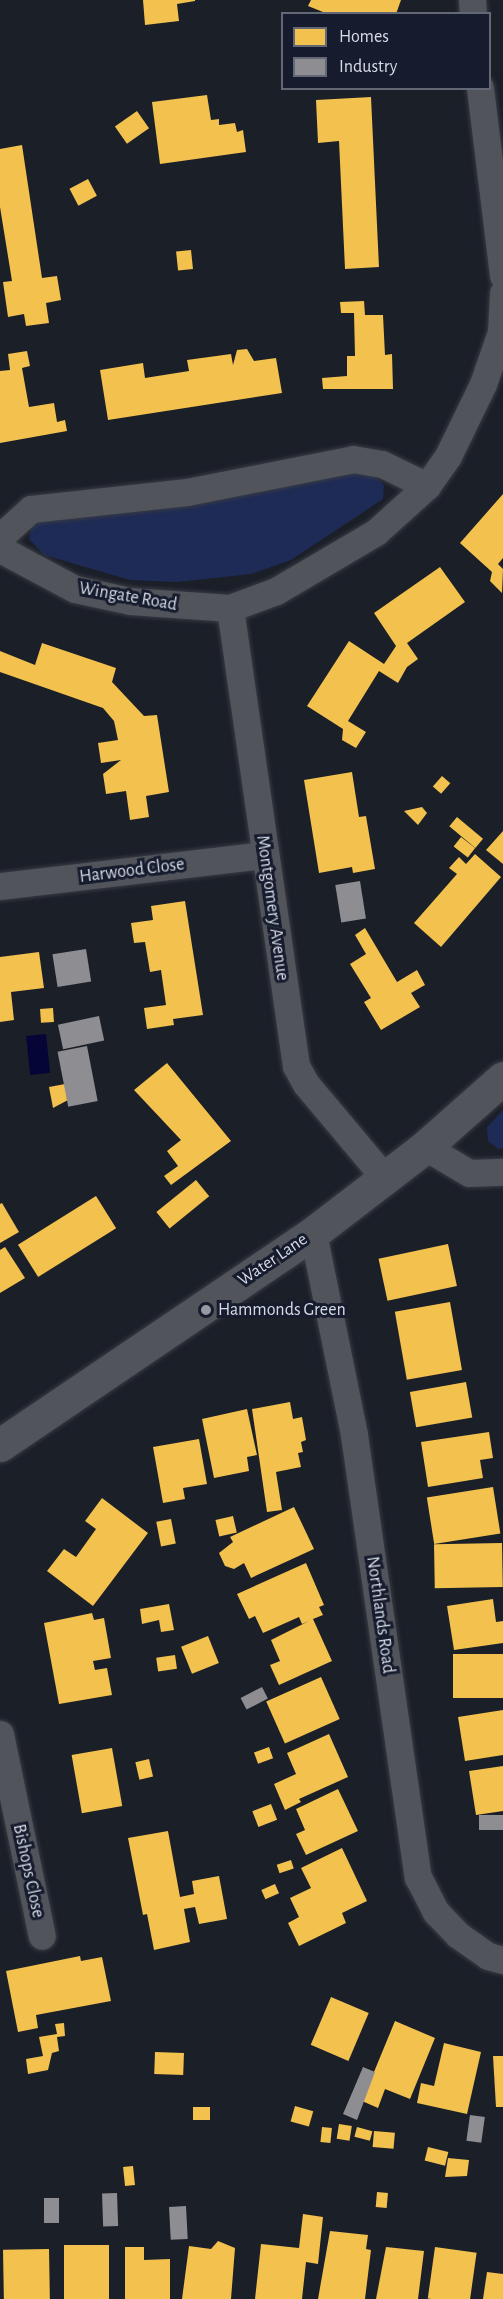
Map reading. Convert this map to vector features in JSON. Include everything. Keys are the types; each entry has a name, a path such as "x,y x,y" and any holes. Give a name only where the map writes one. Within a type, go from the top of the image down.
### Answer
{"street":[{"path":"480,90 503,276"},
{"path":"230,608 276,591 329,563 376,532 427,486 448,456 483,384 501,332 503,293"},
{"path":"0,537 31,509 64,502 187,492 353,459 382,464 427,486"},
{"name":"Wingate Road","path":"0,549 75,589 142,603 230,608"},
{"name":"Montgomery Avenue","path":"230,608 296,1066 311,1091 385,1178"},
{"name":"Harwood Close","path":"0,886 264,855"},
{"name":"Water Lane","path":"0,1445 313,1233 425,1147 503,1078"},
{"path":"425,1147 469,1173 503,1172"},
{"name":"Northlands Road","path":"313,1233 354,1435 418,1877 436,1912 458,1935 488,1956 503,1960"},
{"name":"Bishops Close","path":"0,1734 7,1808 42,1936"}],"shaded area":[{"path":"352,472 370,472 384,485 383,499 291,560 251,574 176,582 130,580 44,555 29,539 33,521 205,500"},
{"path":"46,1034 50,1073 30,1075 26,1036"},
{"path":"503,1110 503,1148 498,1149 488,1141 487,1127"}],"building: Homes":[{"path":"143,0 195,1 177,4 179,21 145,25"},
{"path":"311,0 401,0 397,12 323,12 308,6"},
{"path":"207,95 211,120 219,119 219,125 235,123 237,132 243,130 246,152 160,164 152,102"},
{"path":"371,97 379,267 345,269 339,141 318,143 316,100"},
{"path":"137,111 149,128 127,144 115,126"},
{"path":"22,145 42,278 57,276 61,300 46,303 49,323 26,326 24,314 8,317 3,282 12,281 0,207 0,149"},
{"path":"88,179 97,196 78,206 69,189"},
{"path":"191,250 193,269 178,270 176,252"},
{"path":"364,301 365,315 383,315 385,355 392,354 393,389 323,389 322,378 347,376 347,356 355,356 354,313 341,313 340,302"},
{"path":"247,349 254,361 276,358 282,393 108,420 100,370 143,363 145,378 189,371 187,360 231,354 233,365 237,350"},
{"path":"27,351 30,366 22,368 29,407 54,403 57,422 65,420 67,431 0,443 0,371 10,370 8,354"},
{"path":"503,494 503,558 498,564 503,569 502,593 490,581 492,572 460,543"},
{"path":"440,567 465,602 407,643 418,659 407,667 398,683 379,671 348,721 366,732 356,748 342,740 343,729 307,706 349,641 384,664 396,646 374,613"},
{"path":"42,643 116,668 112,682 144,716 157,715 169,792 146,796 149,817 130,820 126,791 106,794 103,774 121,760 101,763 98,743 118,740 114,721 103,708 0,672 0,651 35,665"},
{"path":"352,772 359,817 366,816 375,869 353,873 352,867 319,873 304,780"},
{"path":"442,776 450,783 441,794 433,787"},
{"path":"422,807 427,813 418,825 404,811"},
{"path":"457,817 483,839 475,848 449,826"},
{"path":"503,831 503,864 486,850"},
{"path":"461,837 475,848 468,858 454,846"},
{"path":"475,854 501,877 441,947 414,923 457,874 449,868 459,857 466,864"},
{"path":"185,901 203,1015 173,1019 174,1025 147,1029 144,1008 166,1005 161,970 150,972 145,942 134,943 131,923 153,920 151,906"},
{"path":"365,928 397,982 417,970 425,985 411,993 420,1007 381,1030 364,1002 371,998 350,964 366,954 355,935"},
{"path":"39,952 44,988 11,992 14,1020 0,1022 0,957"},
{"path":"53,1008 54,1022 41,1023 40,1009"},
{"path":"167,1063 231,1141 171,1185 164,1176 178,1166 167,1151 181,1140 134,1090"},
{"path":"65,1084 68,1100 53,1108 49,1087"},
{"path":"196,1180 209,1196 170,1228 156,1212"},
{"path":"96,1196 116,1228 38,1277 18,1245"},
{"path":"2,1203 19,1232 0,1243 0,1204"},
{"path":"448,1244 457,1286 387,1301 379,1259"},
{"path":"5,1247 25,1278 0,1293 0,1250"},
{"path":"450,1302 462,1370 407,1380 395,1312"},
{"path":"466,1382 472,1417 416,1427 410,1392"},
{"path":"290,1402 293,1419 302,1417 306,1440 301,1442 303,1452 298,1453 301,1467 276,1472 282,1510 267,1512 252,1409"},
{"path":"247,1409 257,1455 247,1457 249,1471 214,1478 202,1419"},
{"path":"489,1432 493,1458 480,1460 483,1478 428,1487 421,1442"},
{"path":"199,1439 207,1484 183,1488 185,1499 163,1503 153,1447"},
{"path":"493,1487 500,1533 434,1544 427,1497"},
{"path":"102,1498 148,1533 93,1606 47,1571 64,1549 76,1557 96,1529 85,1521"},
{"path":"294,1507 314,1549 251,1578 244,1563 234,1569 225,1566 219,1553 233,1542 230,1537"},
{"path":"233,1516 237,1533 219,1537 215,1520"},
{"path":"171,1519 176,1544 161,1546 156,1522"},
{"path":"502,1543 503,1587 435,1588 434,1544"},
{"path":"306,1563 324,1605 319,1607 323,1615 313,1619 332,1661 279,1685 270,1665 280,1661 271,1640 309,1621 302,1624 299,1617 263,1633 255,1616 249,1619 237,1594"},
{"path":"493,1599 496,1622 503,1621 503,1643 454,1650 447,1606"},
{"path":"169,1604 174,1630 161,1632 159,1620 142,1624 140,1609"},
{"path":"92,1613 94,1620 104,1618 111,1658 93,1661 95,1670 107,1668 112,1695 59,1704 44,1623"},
{"path":"208,1636 219,1663 192,1674 181,1647"},
{"path":"453,1654 503,1654 503,1698 453,1698"},
{"path":"175,1655 177,1669 158,1672 156,1658"},
{"path":"321,1677 340,1719 285,1743 266,1701"},
{"path":"503,1710 503,1755 465,1761 458,1717"},
{"path":"329,1734 348,1777 299,1799 301,1802 285,1810 274,1784 296,1774 287,1753"},
{"path":"269,1747 273,1758 258,1764 254,1752"},
{"path":"112,1748 122,1806 82,1813 72,1755"},
{"path":"149,1759 153,1777 139,1780 135,1762"},
{"path":"503,1766 503,1811 476,1815 469,1771"},
{"path":"338,1789 358,1831 306,1855 296,1834 305,1830 296,1809"},
{"path":"271,1804 277,1820 258,1827 252,1811"},
{"path":"168,1831 180,1897 194,1894 192,1881 219,1876 227,1919 199,1924 195,1907 184,1909 190,1942 154,1950 147,1914 143,1915 128,1838"},
{"path":"342,1848 367,1901 342,1913 346,1923 299,1946 288,1923 299,1917 290,1898 311,1888 301,1868"},
{"path":"291,1860 294,1869 280,1873 277,1865"},
{"path":"275,1884 279,1893 265,1899 261,1890"},
{"path":"80,1956 81,1961 102,1957 111,2001 36,2015 38,2028 18,2032 6,1971"},
{"path":"331,1997 369,2013 348,2061 311,2045"},
{"path":"395,2021 435,2038 410,2099 385,2089 378,2108 362,2101"},
{"path":"64,2023 65,2036 57,2037 59,2051 52,2053 48,2070 28,2074 26,2059 43,2056 39,2037 57,2034 55,2024"},
{"path":"444,2043 481,2052 467,2114 417,2103 421,2083 434,2086"},
{"path":"155,2052 184,2053 183,2075 154,2074"},
{"path":"493,2056 503,2056 503,2107 496,2107"},
{"path":"295,2106 313,2111 309,2127 291,2121"},
{"path":"193,2107 210,2107 210,2120 193,2120"},
{"path":"339,2124 352,2126 349,2141 337,2139"},
{"path":"322,2127 332,2128 330,2143 320,2142"},
{"path":"357,2127 372,2131 370,2141 354,2137"},
{"path":"374,2131 395,2133 394,2149 373,2147"},
{"path":"428,2147 448,2152 445,2166 425,2161"},
{"path":"448,2158 469,2160 467,2176 445,2177"},
{"path":"133,2166 135,2185 125,2186 123,2167"},
{"path":"377,2192 388,2193 387,2208 376,2207"},
{"path":"303,2214 323,2217 318,2264 306,2262 302,2299 255,2299 261,2244 299,2248"},
{"path":"330,2231 368,2235 366,2249 371,2250 365,2299 318,2299"},
{"path":"218,2241 235,2248 231,2299 182,2299 189,2246 211,2249"},
{"path":"64,2245 109,2245 109,2299 64,2299"},
{"path":"125,2247 144,2247 144,2260 170,2259 170,2299 125,2299"},
{"path":"386,2247 424,2251 418,2299 376,2299"},
{"path":"435,2247 477,2253 470,2299 428,2298"},
{"path":"49,2249 50,2299 4,2299 3,2250"},
{"path":"487,2272 503,2274 503,2299 483,2299"}],"building: Industry":[{"path":"360,881 366,919 341,922 335,885"},
{"path":"86,949 91,982 58,987 52,954"},
{"path":"99,1016 104,1040 63,1049 58,1025"},
{"path":"87,1046 98,1101 68,1107 58,1052"},
{"path":"262,1687 268,1699 247,1709 241,1698"},
{"path":"479,1815 503,1815 503,1830 479,1830"},
{"path":"363,2067 375,2072 357,2120 343,2114"},
{"path":"470,2115 485,2117 481,2143 466,2141"},
{"path":"117,2193 118,2226 103,2227 102,2194"},
{"path":"44,2198 59,2198 59,2223 44,2223"},
{"path":"186,2206 188,2239 171,2240 169,2207"}],"place":[{"name":"Hammonds Green","path":"206,1310"}]}
